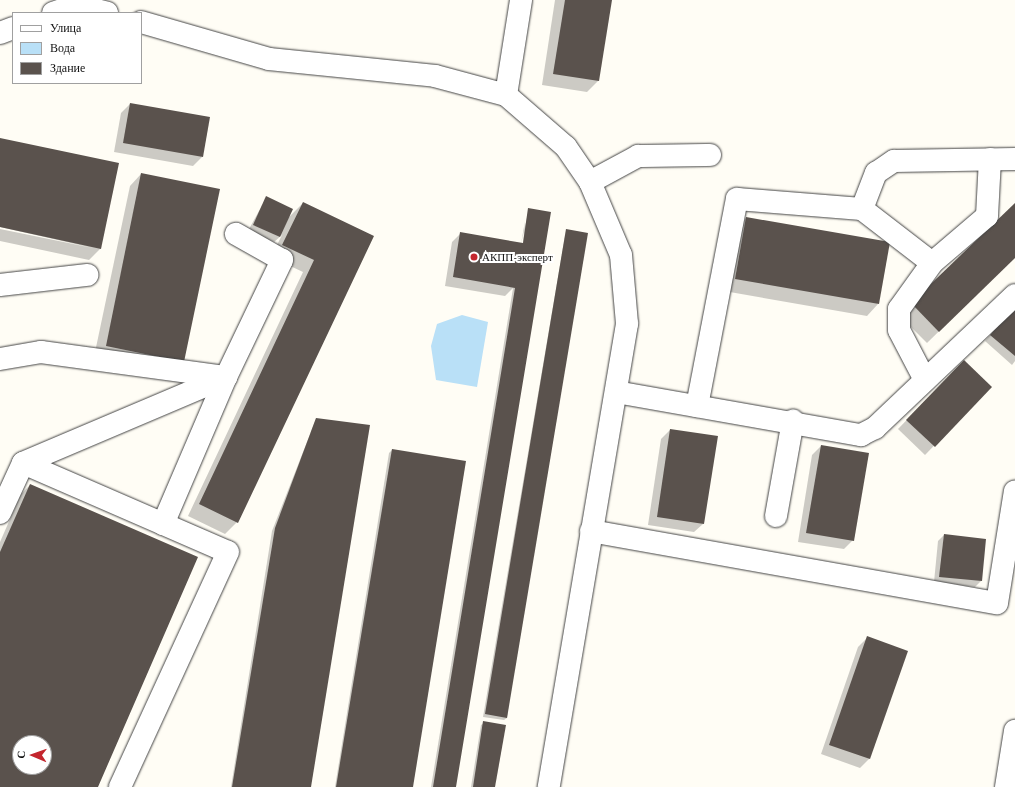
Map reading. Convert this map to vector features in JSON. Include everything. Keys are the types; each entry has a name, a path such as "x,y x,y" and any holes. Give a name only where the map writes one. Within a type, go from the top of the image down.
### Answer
{"street":[{"path":"506,95 521,0"},
{"path":"56,12 76,5 103,12"},
{"path":"142,22 270,59 435,76 506,95 566,147 590,182 621,256 627,324 549,787"},
{"path":"0,33 12,28"},
{"path":"590,182 638,156 710,155"},
{"path":"862,209 876,173 883,165 894,161 1015,158"},
{"path":"925,380 896,320 899,309 932,263 987,216 990,159"},
{"path":"696,406 737,199 862,209 932,263"},
{"path":"164,524 226,378 282,260 236,234"},
{"path":"0,285 87,275"},
{"path":"616,392 793,421 861,435 875,428 1015,294"},
{"path":"0,359 41,352 226,378"},
{"path":"0,513 23,463 226,378"},
{"path":"776,516 793,421"},
{"path":"23,463 228,552 120,787"},
{"path":"592,531 997,603 1015,491"},
{"path":"1006,787 1015,731"}],"water":[{"path":"462,315 488,322 477,387 436,380 431,346 437,324"}],"building":[{"path":"565,0 612,0 599,81 553,74"},
{"path":"130,103 210,117 203,157 123,143"},
{"path":"0,138 119,163 101,249 0,227"},
{"path":"141,173 220,189 184,362 106,346"},
{"path":"266,196 293,209 280,237 253,225"},
{"path":"303,202 374,236 238,523 199,504 314,260 282,245"},
{"path":"1015,203 1015,258 939,332 911,303"},
{"path":"528,208 551,212 456,787 433,787 515,288 453,277 460,232 523,243"},
{"path":"746,217 890,242 879,304 735,279"},
{"path":"566,229 588,233 507,718 485,714"},
{"path":"1015,306 1015,356 990,335"},
{"path":"964,360 992,387 935,447 906,420"},
{"path":"316,418 370,425 311,787 232,787 275,528"},
{"path":"670,429 718,436 704,524 657,517"},
{"path":"821,445 869,453 854,541 806,533"},
{"path":"392,449 466,461 413,787 336,787"},
{"path":"30,484 198,557 98,787 0,787 0,552"},
{"path":"944,534 986,539 982,581 939,577"},
{"path":"867,636 908,651 870,759 829,745"},
{"path":"483,721 506,725 495,787 473,787"}],"place":[{"name":"АКПП-эксперт","path":"474,257"}]}
